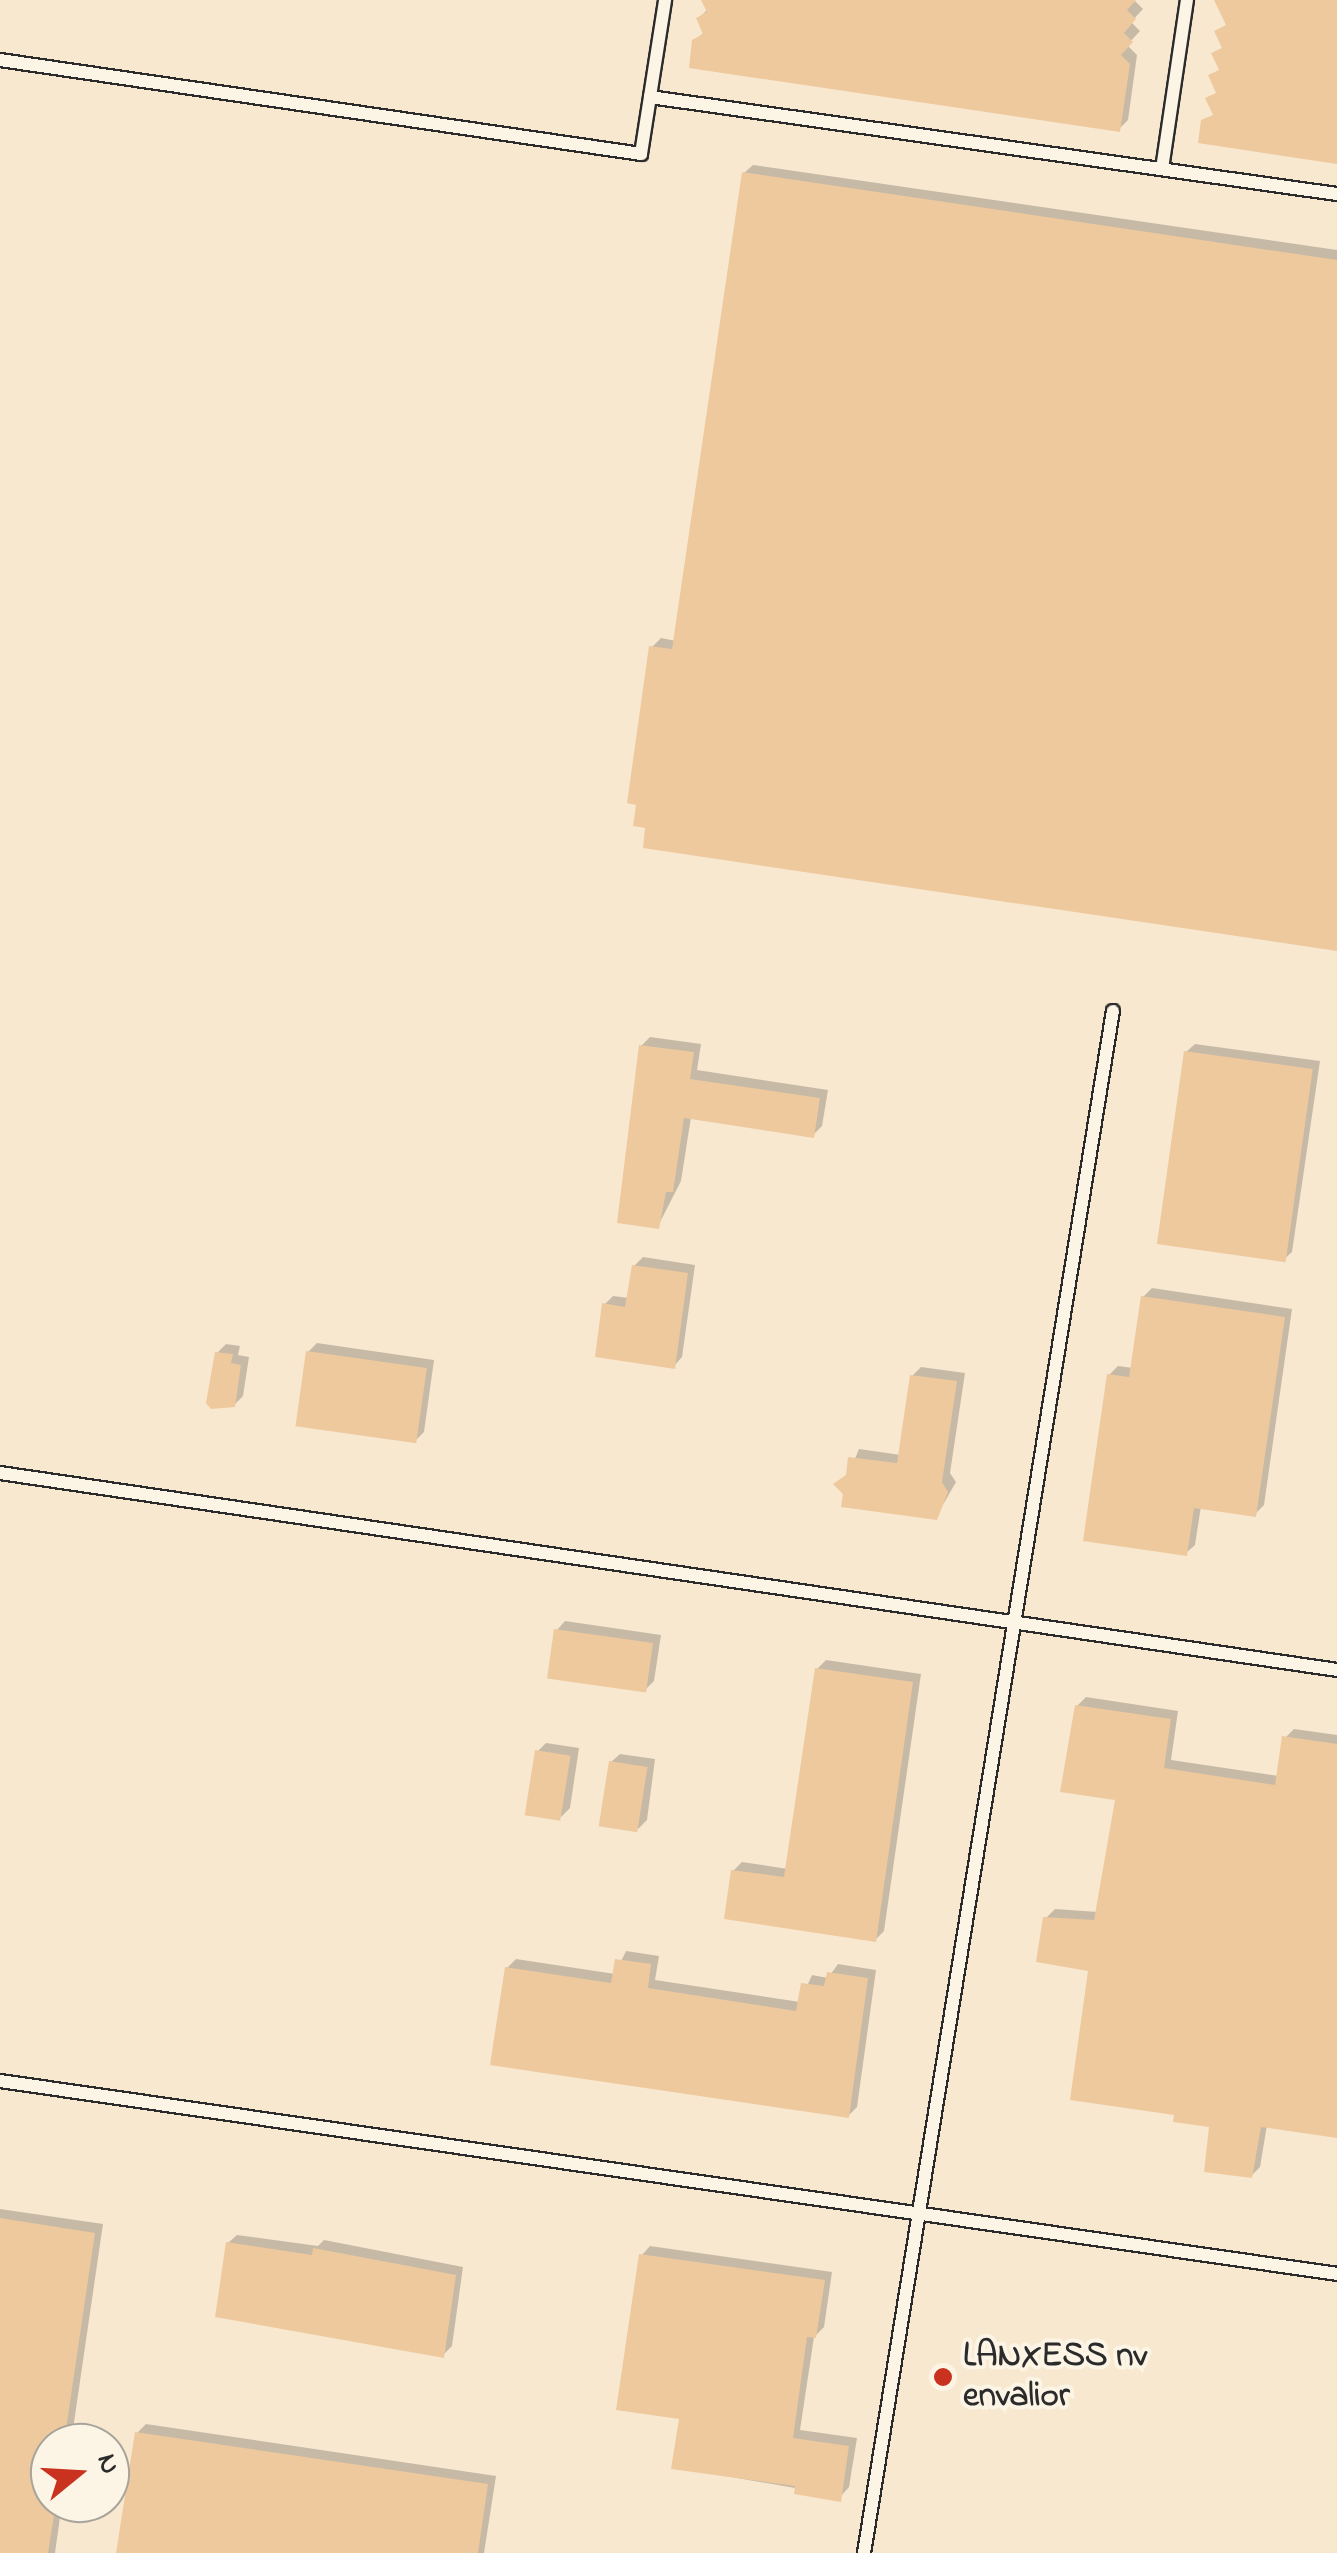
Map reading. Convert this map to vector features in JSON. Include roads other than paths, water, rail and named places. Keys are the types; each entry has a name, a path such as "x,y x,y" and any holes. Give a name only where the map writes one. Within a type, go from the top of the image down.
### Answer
{"lane":[{"path":"0,60 641,154 664,0"},
{"path":"1162,169 1187,0"},
{"path":"650,97 1337,194"},
{"path":"864,2553 1114,1011"},
{"path":"0,1473 1337,1670"},
{"path":"0,2081 1337,2274"}],"place":[{"name":"LANXESS nv envalior","path":"943,2377"}]}
